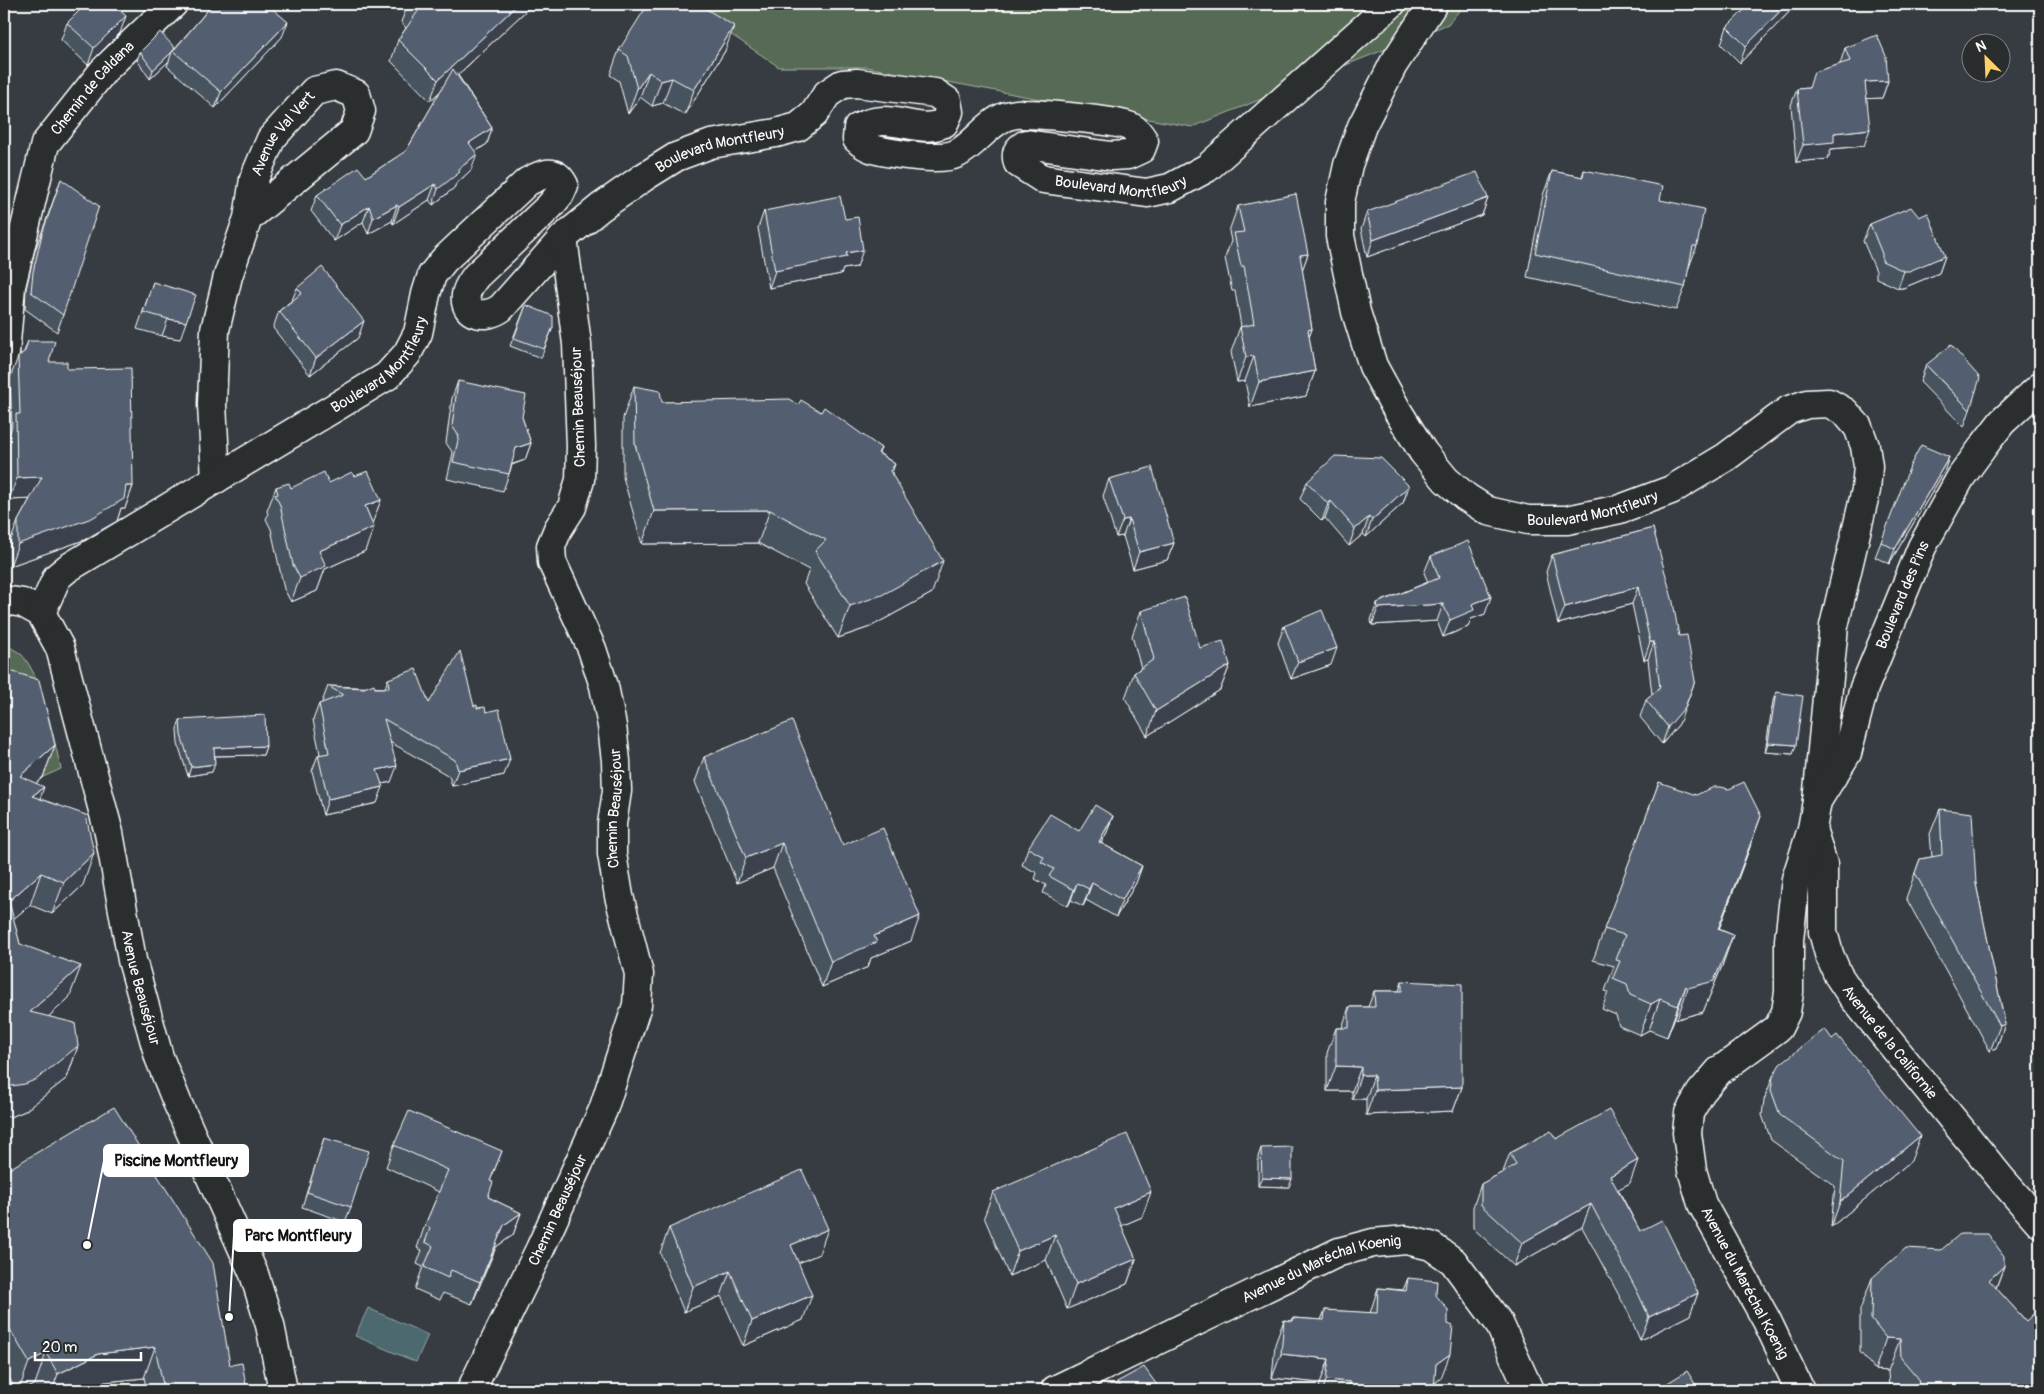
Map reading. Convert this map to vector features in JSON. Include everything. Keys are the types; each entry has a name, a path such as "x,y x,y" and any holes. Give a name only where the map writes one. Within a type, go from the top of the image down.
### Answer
{"street":[{"name":"Chemin de Caldana","path":"4,364 11,286 45,144 104,70 173,4"},
{"name":"Boulevard Montfleury","path":"41,613 58,578 68,568 387,376 407,354 418,333 432,275 451,253 527,182 538,176 552,173 560,177 564,185 560,194 550,206 476,276 468,287 467,304 472,311 478,314 486,316 494,314 563,238 644,176 676,157 711,144 776,133 798,127 814,114 827,94 842,84 849,83 935,93 947,102 949,112 944,123 934,127 881,120 868,122 858,128 857,139 864,145 876,150 937,157 954,155 972,144 988,128 1005,117 1020,113 1110,122 1130,126 1138,132 1144,141 1141,149 1128,155 1111,156 1026,144 1019,148 1016,155 1018,163 1042,179 1147,193 1170,188 1207,168 1391,4"},
{"name":"Boulevard Montfleury","path":"1432,4 1393,65 1362,126 1348,165 1340,202 1340,236 1356,312 1373,366 1423,452 1446,480 1466,497 1488,511 1528,520 1567,520 1620,509 1670,490 1726,457 1789,410 1807,404 1829,403 1845,412 1858,427 1865,446 1868,466 1866,490 1834,626 1817,801"},
{"name":"Avenue Val Vert","path":"216,479 212,404 215,330 228,276 248,218 254,178 270,139 314,91 336,86 356,94 361,111 354,131 248,218"},
{"name":"Chemin Beauséjour","path":"471,1390 540,1249 603,1110 637,1005 639,974 619,896 612,854 612,824 617,790 616,761 604,686 592,649 552,562 551,546 558,529 572,508 580,480 581,446 577,344 563,238"},
{"name":"Boulevard des Pins","path":"1812,829 1817,801 1847,753 1864,688 1922,547 1961,477 1985,444 2002,422 2040,387"},
{"path":"4,600 23,603 41,613"},
{"name":"Avenue Beauséjour","path":"41,613 60,648 67,672 108,833 132,960 159,1057 180,1110 254,1274 270,1325 283,1390"},
{"name":"Avenue de la Californie","path":"1812,829 1823,864 1823,932 1828,954 1838,975 1852,996 1990,1166 2040,1223"},
{"name":"Avenue du Maréchal Koenig","path":"1800,1390 1767,1321 1702,1204 1692,1170 1687,1133 1690,1113 1701,1092 1719,1071 1778,1028 1786,1012 1789,992 1789,940 1796,879 1812,829"},
{"name":"Avenue du Maréchal Koenig","path":"1055,1390 1339,1252 1373,1244 1406,1240 1431,1246 1452,1261 1458,1268 1500,1323 1529,1390"}],"green space":[{"path":"686,4 1465,4 1448,24 1192,127 866,67 779,67"},
{"path":"4,644 21,654 29,664 46,708 61,769 43,777 4,705"}],"water":[{"path":"368,1308 428,1335 416,1362 355,1336"}],"building":[{"path":"86,4 113,4 126,16 94,48 67,23"},
{"path":"213,4 267,4 288,22 221,92 173,51"},
{"path":"412,4 518,4 438,80 398,40 418,11"},
{"path":"648,4 662,4 674,11 679,4 698,4 734,26 694,90 672,78 661,81 649,72 637,89 628,56 619,50"},
{"path":"1750,4 1787,4 1746,46 1727,27"},
{"path":"160,32 175,48 153,70 140,52"},
{"path":"1877,35 1886,56 1888,81 1865,82 1870,129 1834,133 1834,142 1803,145 1797,89 1809,88 1814,72 1850,61 1845,48"},
{"path":"453,69 492,128 469,143 477,154 458,170 460,172 438,189 435,184 399,207 397,205 373,218 369,206 340,225 317,195 358,167 366,177 406,151"},
{"path":"1584,170 1663,186 1660,200 1704,209 1697,246 1693,246 1685,287 1535,253 1552,171 1583,177"},
{"path":"1477,172 1488,198 1373,240 1367,212"},
{"path":"61,179 99,206 63,315 31,292 33,272 42,234"},
{"path":"1296,194 1308,254 1300,255 1312,329 1308,330 1315,371 1259,382 1254,356 1246,357 1240,327 1254,324 1244,266 1241,266 1234,233 1244,232 1238,206"},
{"path":"840,196 845,219 858,217 863,250 846,253 847,257 775,271 764,211"},
{"path":"1911,207 1919,217 1928,213 1945,256 1909,271 1904,271 1882,261 1882,254 1870,224"},
{"path":"322,267 364,321 316,358 279,311 302,293 297,288"},
{"path":"153,282 196,295 186,322 143,312"},
{"path":"526,305 553,316 553,327 544,349 514,338"},
{"path":"28,341 55,341 49,362 67,362 67,369 131,368 133,486 126,486 124,499 92,518 18,544 18,521 42,477 17,478 16,414 20,414 18,357 25,351"},
{"path":"1951,345 1980,378 1970,410 1926,365"},
{"path":"458,381 526,395 522,417 531,443 516,448 509,474 453,462 459,436 452,426"},
{"path":"634,386 660,391 662,402 789,399 798,405 801,400 821,412 824,407 881,448 878,453 895,464 890,471 943,561 882,595 850,606 815,551 826,540 770,510 654,511 635,444"},
{"path":"1921,445 1949,457 1895,549 1881,542 1910,466"},
{"path":"1335,456 1381,458 1409,486 1372,520 1369,517 1355,529 1331,501 1328,504 1307,482"},
{"path":"1152,467 1174,543 1139,552 1129,519 1123,520 1109,479"},
{"path":"368,471 381,500 365,506 374,527 319,551 326,566 300,578 293,565 280,505 275,495 278,494 276,487 289,483 291,488 324,472 329,483 352,472 355,476"},
{"path":"1653,528 1673,602 1679,636 1687,635 1695,681 1685,707 1668,727 1646,700 1660,688 1654,642 1650,642 1638,587 1565,607 1552,555"},
{"path":"1468,541 1491,597 1472,604 1474,610 1450,620 1443,604 1378,608 1377,603 1439,578 1431,556"},
{"path":"1185,597 1200,648 1223,641 1230,665 1156,711 1134,673 1154,659 1141,611"},
{"path":"1322,610 1337,648 1298,662 1284,626"},
{"path":"460,651 474,706 477,705 477,708 485,707 486,712 499,709 510,759 458,770 455,760 384,719 397,766 377,770 383,787 328,799 318,755 329,753 319,704 343,695 328,686 364,688 374,684 375,688 389,688 388,679 416,669 429,703"},
{"path":"4,669 39,680 55,745 20,776 44,787 32,796 86,815 94,853 64,882 41,873 9,901 20,944 81,966 30,1012 75,1023 78,1046 37,1079 25,1084 4,1088"},
{"path":"1776,692 1803,696 1796,745 1768,743"},
{"path":"265,715 266,746 214,748 215,764 191,767 181,735 180,720"},
{"path":"792,721 843,845 883,828 920,916 874,936 877,942 831,962 782,843 746,858 704,757"},
{"path":"1659,782 1696,795 1714,787 1729,789 1744,782 1761,816 1718,929 1733,935 1714,981 1688,988 1686,986 1678,1006 1660,999 1651,1004 1630,995 1627,984 1613,978 1620,961 1616,960 1625,935 1604,929"},
{"path":"1095,805 1113,816 1099,842 1142,866 1122,900 1092,883 1089,889 1077,883 1074,890 1049,876 1054,869 1041,862 1044,857 1028,848 1050,814 1079,831"},
{"path":"1940,809 1972,813 1976,884 2005,1024 2000,1026 1915,873 1920,859 1942,855"},
{"path":"1402,981 1462,984 1462,1087 1375,1090 1374,1075 1361,1075 1361,1067 1336,1066 1336,1028 1349,1028 1349,1007 1375,1007 1374,991 1402,991"},
{"path":"1825,1029 1832,1039 1837,1035 1920,1136 1840,1202 1844,1161 1780,1115 1771,1090 1773,1076 1780,1064"},
{"path":"114,1107 213,1263 230,1365 242,1363 247,1390 164,1390 155,1347 98,1354 58,1374 46,1353 29,1362 4,1319 4,1172"},
{"path":"1609,1110 1638,1160 1610,1176 1640,1231 1662,1220 1698,1293 1649,1317 1591,1204 1522,1243 1481,1205 1481,1184 1516,1165 1510,1153 1551,1131 1556,1139"},
{"path":"409,1111 502,1151 490,1181 493,1182 488,1197 521,1213 504,1225 480,1282 451,1270 448,1278 424,1267 433,1246 425,1242 430,1228 425,1225 448,1170 394,1145"},
{"path":"1127,1134 1151,1192 1114,1208 1136,1259 1076,1284 1055,1235 1018,1251 993,1192"},
{"path":"324,1138 369,1151 351,1207 307,1192"},
{"path":"1292,1147 1292,1179 1262,1178 1261,1148"},
{"path":"802,1170 828,1229 791,1245 812,1295 752,1321 730,1271 693,1287 669,1228"},
{"path":"1960,1234 1988,1234 2004,1256 2004,1266 1989,1280 2026,1321 2040,1307 2040,1390 1923,1390 1919,1385 1918,1378 1901,1358 1900,1339 1886,1338 1871,1319 1872,1278 1906,1248 1941,1250"},
{"path":"1408,1278 1437,1281 1436,1295 1448,1310 1448,1324 1453,1326 1450,1354 1436,1364 1434,1390 1415,1387 1415,1390 1349,1390 1350,1382 1326,1380 1329,1359 1281,1354 1284,1320 1293,1321 1293,1318 1324,1320 1325,1310 1377,1313 1378,1288 1406,1291"},
{"path":"1144,1367 1159,1390 1123,1390 1117,1382"},
{"path":"1687,1371 1699,1390 1656,1390"}],"place":[{"name":"Piscine Montfleury","path":"87,1245"},
{"name":"Parc Montfleury","path":"229,1317"}]}
